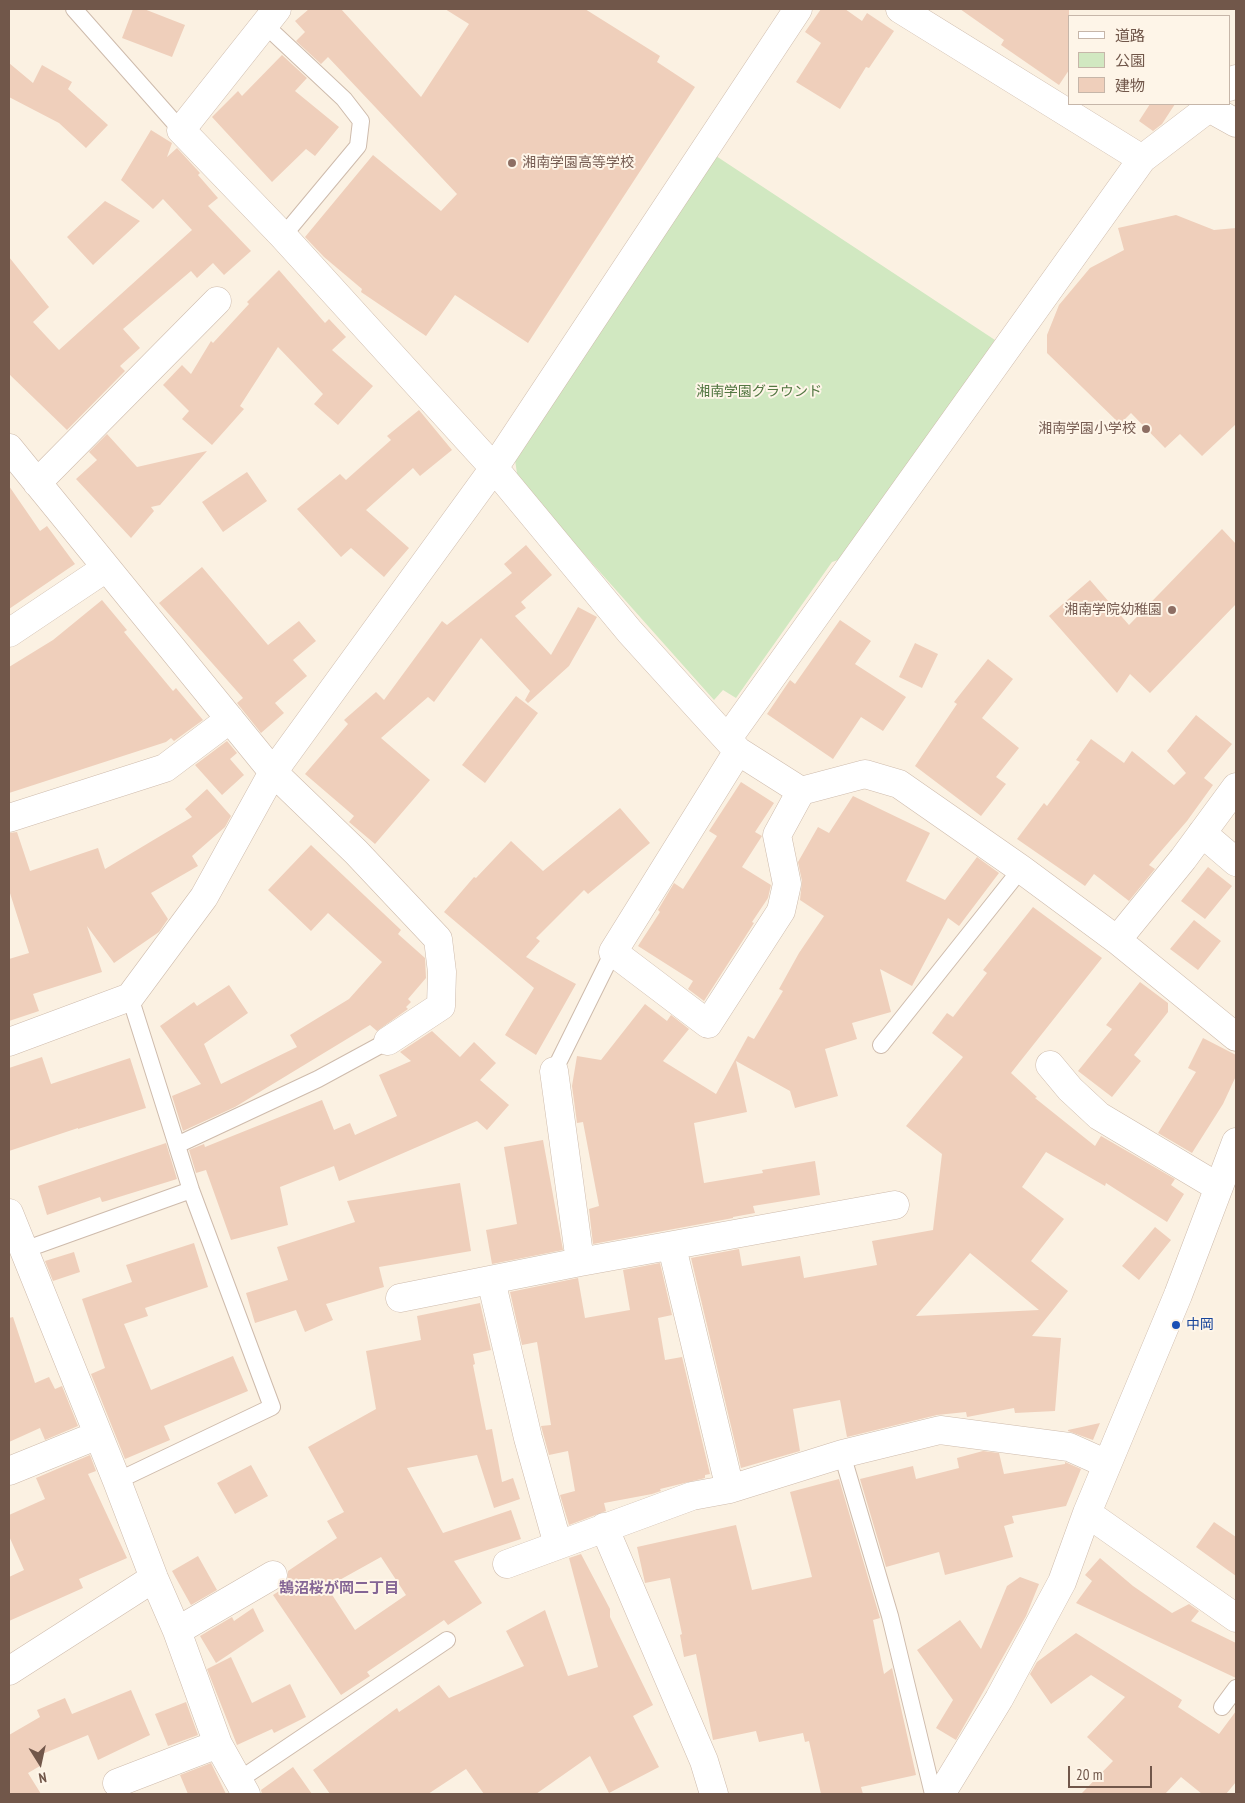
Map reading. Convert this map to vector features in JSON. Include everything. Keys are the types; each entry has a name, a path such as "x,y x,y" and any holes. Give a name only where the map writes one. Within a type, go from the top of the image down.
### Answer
{"street":[{"path":"9,1042 130,997 204,897 273,772 494,468 798,9"},
{"path":"900,9 1142,159"},
{"path":"271,17 181,130 284,236 494,468 630,632 733,744 801,791"},
{"path":"1236,123 1211,106 1142,159 733,744 613,952 708,1024 781,911 787,884 777,835 801,791 865,774 899,784 1021,869 1117,940 1236,1037"},
{"path":"37,483 216,301"},
{"path":"9,448 273,772 356,852 438,939 442,972 441,1006 388,1042"},
{"path":"9,633 106,568"},
{"path":"9,818 166,768 230,719"},
{"path":"1117,940 1236,787"},
{"path":"1202,833 1236,862"},
{"path":"1050,1065 1070,1089 1099,1116 1218,1187"},
{"path":"554,1071 580,1262"},
{"path":"941,1794 999,1699 1062,1582 1087,1513 1178,1295 1236,1142"},
{"path":"400,1298 580,1262 672,1247 895,1205"},
{"path":"9,1214 20,1258 117,1481 154,1578 177,1631 218,1744 242,1787"},
{"path":"672,1247 730,1489"},
{"path":"491,1280 528,1438 558,1545"},
{"path":"507,1564 692,1496 730,1489 842,1454 940,1430 1069,1447 1107,1464"},
{"path":"9,1471 98,1435"},
{"path":"1087,1513 1236,1618"},
{"path":"604,1527 704,1761 714,1794"},
{"path":"177,1631 273,1574"},
{"path":"9,1670 154,1578"},
{"path":"117,1783 218,1744"}],"lane":[{"path":"74,9 181,130"},
{"path":"271,17 344,99 361,121 358,146 284,236"},
{"path":"881,1045 1021,869"},
{"path":"554,1071 613,952"},
{"path":"117,1481 272,1406 191,1190 130,997"},
{"path":"178,1145 318,1079 388,1042"},
{"path":"20,1258 191,1190"},
{"path":"842,1454 890,1616 933,1794"},
{"path":"242,1787 447,1640"},
{"path":"1222,1707 1236,1688"}],"green space":[{"name":"湘南学園グラウンド","path":"713,154 995,340 850,556 832,562 736,698 723,690 714,700 518,480 515,460"}],"building":[{"path":"133,9 144,9 185,25 172,57 122,38"},
{"path":"309,9 341,9 421,97 469,24 445,9 585,9 660,56 657,62 695,87 528,343 455,295 426,336 361,292 362,289 324,257 305,237 373,155 441,211 457,194 328,57 321,64 296,41 305,32 295,21"},
{"path":"821,9 845,9 862,21 867,13 894,31 869,68 866,67 840,109 796,82 821,43 805,32"},
{"path":"960,9 1069,9 1068,72 1059,85 1001,45 1004,40"},
{"path":"282,55 307,78 295,91 339,127 315,156 306,149 272,182 212,117 238,91 242,96"},
{"path":"9,63 33,83 42,65 72,82 68,89 108,125 86,148 59,123 9,97"},
{"path":"1149,105 1174,105 1162,124 1153,131 1139,121"},
{"path":"151,130 172,143 167,157 177,148 200,173 198,175 218,198 208,206 251,251 224,275 213,263 197,278 191,271 123,329 140,348 120,366 125,371 67,430 9,374 9,257 49,307 33,322 59,350 192,230 163,199 153,209 121,180"},
{"path":"105,201 140,221 93,265 67,237"},
{"path":"1176,215 1214,230 1236,228 1236,424 1202,456 1180,434 1165,448 1131,413 1120,424 1047,353 1047,335 1059,305 1090,268 1124,250 1118,228"},
{"path":"279,270 325,323 329,319 346,337 332,350 373,386 338,425 314,404 323,394 278,347 240,406 244,409 212,445 182,419 189,411 163,385 182,365 191,374 211,341 213,343 249,304 247,302"},
{"path":"419,410 452,450 420,476 413,468 366,510 409,548 384,577 351,548 341,557 297,509 340,474 346,480 391,440 387,436"},
{"path":"107,434 137,467 207,451 160,505 151,507 154,511 131,538 76,479 97,460 89,452"},
{"path":"247,472 267,501 223,532 202,502"},
{"path":"9,486 40,531 47,526 75,564 9,609"},
{"path":"1222,529 1236,544 1236,604 1150,693 1130,674 1117,693 1049,616 1090,580 1129,625"},
{"path":"526,545 552,575 521,602 526,608 515,616 551,655 578,607 597,617 569,666 528,703 525,700 530,691 481,638 434,702 428,697 381,738 430,780 375,844 349,822 354,816 305,774 348,724 344,720 376,692 384,700 442,621 447,625 512,573 504,564"},
{"path":"202,567 268,645 299,621 316,641 293,660 307,676 275,703 284,713 261,733 237,703 243,698 159,603"},
{"path":"102,600 127,630 124,632 173,691 176,688 203,720 174,741 171,738 166,742 9,793 9,667 53,640"},
{"path":"840,620 871,641 855,664 906,697 883,731 861,717 833,759 767,714 790,680 795,684"},
{"path":"915,643 938,654 922,688 899,677"},
{"path":"988,659 1013,679 982,718 1019,748 996,777 1006,784 981,816 915,766 957,704 954,702"},
{"path":"516,696 538,713 485,783 462,765"},
{"path":"1196,715 1232,744 1204,778 1213,785 1187,821 1149,865 1155,869 1129,901 1094,874 1085,886 1017,839 1044,803 1047,806 1080,762 1076,760 1091,739 1124,763 1132,751 1174,785 1186,773 1167,751"},
{"path":"227,741 237,753 230,759 244,775 222,795 195,765"},
{"path":"741,782 774,803 755,832 762,836 742,867 771,885 768,898 752,922 754,923 704,1001 688,989 693,981 638,946 660,912 658,910 674,883 683,889 717,836 709,831"},
{"path":"207,789 231,816 225,827 192,856 198,866 151,893 168,919 159,932 114,963 87,926 102,972 33,994 39,1011 9,1021 9,959 29,953 9,890 9,833 17,832 30,871 98,848 105,869 192,817 185,809"},
{"path":"853,796 930,833 906,881 945,900 977,857 999,873 959,926 948,918 912,986 880,969 891,1012 852,1023 857,1039 825,1049 838,1096 795,1108 790,1091 736,1061 747,1112 694,1123 704,1183 763,1173 762,1170 815,1161 820,1195 753,1206 755,1213 733,1218 593,1244 589,1209 599,1206 583,1122 577,1123 572,1086 577,1056 601,1060 645,1004 667,1021 671,1015 689,1029 663,1061 716,1094 748,1036 754,1039 783,991 779,989 799,953 824,916 800,900 802,881 798,862 818,827 829,833"},
{"path":"620,808 650,843 588,894 584,890 536,938 540,941 526,957 576,984 536,1055 505,1035 534,988 444,912 474,877 476,878 511,841 543,871"},
{"path":"311,845 401,930 398,934 425,958 426,978 408,999 411,1002 406,1007 408,1009 377,1031 370,1025 235,1107 183,1131 172,1096 201,1084 160,1026 194,1002 197,1006 229,985 248,1013 204,1044 221,1084 297,1047 290,1035 349,999 382,962 328,913 311,931 268,890"},
{"path":"1208,867 1232,886 1205,919 1181,901"},
{"path":"1033,907 1102,958 1011,1073 1037,1097 1035,1098 1095,1146 1101,1136 1175,1179 1171,1185 1184,1194 1167,1222 1106,1183 1105,1186 1046,1152 1022,1187 1064,1219 1031,1261 1068,1291 1032,1336 1061,1338 1055,1411 1015,1413 1014,1408 967,1417 966,1412 937,1415 847,1437 840,1400 793,1409 800,1451 741,1468 691,1258 739,1249 742,1266 800,1256 804,1278 877,1265 872,1241 933,1230 942,1154 906,1126 963,1057 932,1033 947,1013 953,1017 987,973 983,970","holes":["970,1253 1039,1310 916,1316"]},
{"path":"1194,920 1221,941 1198,970 1170,949"},
{"path":"1140,982 1168,1003 1168,1012 1134,1055 1141,1061 1112,1097 1078,1071 1112,1029 1106,1025"},
{"path":"432,1031 460,1057 474,1042 496,1063 480,1080 509,1105 487,1130 477,1121 339,1181 334,1166 280,1187 288,1225 231,1240 206,1170 196,1173 189,1150 204,1144 205,1147 322,1100 334,1130 350,1123 355,1135 397,1116 379,1075 411,1061 400,1052"},
{"path":"1203,1038 1236,1055 1236,1076 1223,1104 1192,1153 1158,1133 1196,1072 1188,1068"},
{"path":"42,1057 51,1084 130,1058 146,1108 9,1151 9,1068"},
{"path":"543,1140 563,1250 492,1264 486,1230 517,1224 504,1147"},
{"path":"166,1143 177,1179 102,1202 100,1197 47,1215 38,1186"},
{"path":"460,1183 471,1251 379,1267 384,1287 326,1304 333,1320 305,1332 296,1310 255,1323 246,1293 288,1280 277,1247 355,1222 347,1201"},
{"path":"1155,1227 1171,1240 1139,1280 1122,1266"},
{"path":"194,1243 208,1287 145,1308 148,1316 124,1324 151,1390 233,1356 248,1391 164,1426 170,1440 125,1459 91,1374 105,1368 82,1299 132,1282 126,1265"},
{"path":"74,1252 80,1272 53,1281 45,1261"},
{"path":"660,1263 672,1315 658,1318 665,1360 682,1357 710,1474 705,1475 705,1478 660,1489 661,1491 652,1494 604,1503 606,1511 569,1525 560,1495 575,1491 568,1451 549,1455 541,1426 551,1425 537,1342 522,1345 510,1292 578,1278 585,1318 630,1310 623,1270"},
{"path":"480,1303 491,1350 473,1354 475,1364 473,1365 486,1430 492,1429 502,1482 513,1478 520,1499 494,1508 477,1455 407,1468 443,1533 511,1510 521,1539 454,1561 482,1603 448,1625 444,1620 367,1672 370,1676 341,1695 273,1595 287,1586 288,1571 337,1538 327,1521 344,1512 308,1447 376,1409 366,1351 421,1340 417,1316","holes":["381,1557 406,1595 355,1630 327,1587"]},
{"path":"13,1317 35,1383 49,1377 55,1389 62,1386 78,1426 45,1440 40,1428 9,1442 9,1318"},
{"path":"1100,1423 1093,1440 1068,1431 1068,1430"},
{"path":"983,1451 999,1453 1004,1474 1065,1464 1065,1462 1081,1469 1066,1506 1012,1516 1014,1523 1004,1526 1013,1557 945,1575 939,1552 886,1567 860,1479 913,1466 916,1479 959,1468 957,1458"},
{"path":"90,1455 96,1471 88,1474 127,1558 79,1579 83,1588 9,1621 9,1577 24,1570 9,1536 9,1515 45,1499 36,1478"},
{"path":"251,1465 268,1496 235,1514 217,1483"},
{"path":"839,1479 880,1618 873,1620 884,1674 892,1668 916,1775 861,1787 863,1794 821,1794 809,1741 805,1742 803,1733 759,1742 756,1731 713,1740 696,1654 684,1657 680,1635 682,1634 670,1578 645,1583 637,1547 736,1525 752,1590 812,1577 790,1492"},
{"path":"1214,1522 1236,1537 1236,1576 1196,1547"},
{"path":"581,1554 610,1609 610,1617 653,1705 633,1716 659,1767 609,1793 590,1756 536,1794 484,1794 466,1769 428,1794 330,1794 313,1770 397,1708 399,1712 439,1685 449,1698 524,1666 506,1631 545,1610 568,1676 598,1667 569,1558"},
{"path":"198,1556 217,1590 191,1605 172,1571"},
{"path":"1100,1558 1133,1586 1172,1613 1189,1604 1199,1611 1191,1621 1236,1643 1236,1678 1076,1603 1092,1581 1085,1575"},
{"path":"1020,1577 1039,1584 1026,1616 956,1740 936,1728 953,1700 917,1650 960,1620 981,1649 1007,1586"},
{"path":"253,1608 264,1631 216,1663 200,1636 232,1617 234,1621"},
{"path":"1076,1633 1182,1700 1178,1707 1219,1734 1236,1711 1236,1782 1226,1794 1202,1794 1181,1777 1165,1794 1081,1794 1113,1761 1087,1737 1125,1697 1091,1675 1051,1704 1030,1674 1037,1662"},
{"path":"231,1657 252,1703 290,1684 306,1717 274,1733 272,1729 237,1745 207,1669"},
{"path":"131,1690 150,1735 98,1760 88,1735 35,1757 40,1766 28,1773 41,1794 9,1794 9,1735 40,1717 37,1710 65,1698 72,1714"},
{"path":"186,1702 198,1735 168,1746 155,1714"},
{"path":"211,1763 226,1794 188,1794 180,1775"},
{"path":"293,1767 312,1794 262,1794 261,1790"}],"place":[{"name":"湘南学園高等学校","path":"512,163"},
{"name":"湘南学園小学校","path":"1146,429"},
{"name":"湘南学院幼稚園","path":"1172,610"},
{"name":"中岡","path":"1176,1325"}],"district":[{"name":"鵠沼桜が岡二丁目","path":"339,1589"}]}
